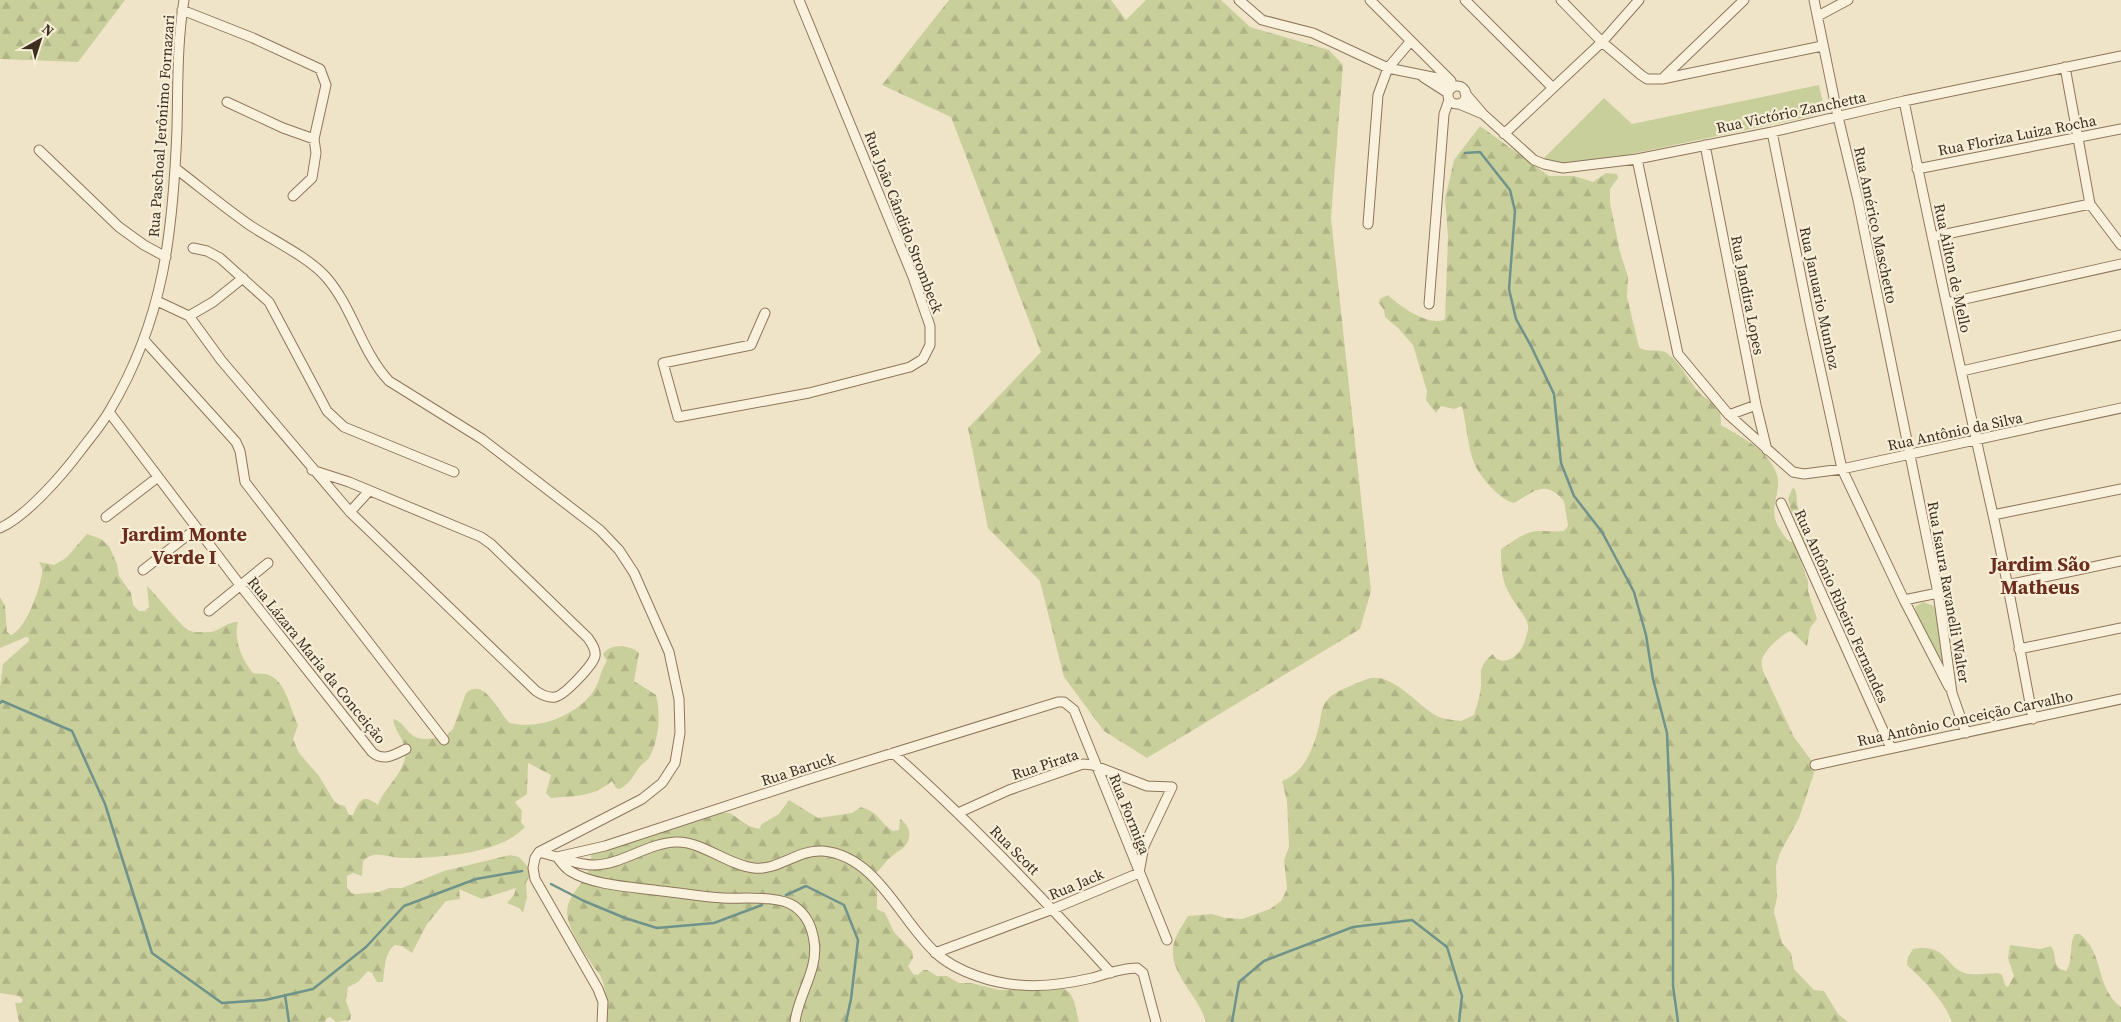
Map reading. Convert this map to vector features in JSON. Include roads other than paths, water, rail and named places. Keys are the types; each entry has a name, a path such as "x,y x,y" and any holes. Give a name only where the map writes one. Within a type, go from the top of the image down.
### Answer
{"street":[{"name":"Rua Paschoal Jerônimo Fornazari","path":"0,528 22,515 74,459 109,412 144,340 157,300 166,257 175,168 184,0"},
{"name":"Rua João Cândido Strombeck","path":"765,313 751,345 663,363 678,417 809,393 910,367 923,359 930,345 930,326 913,277 800,0"},
{"path":"1239,0 1262,20 1312,33 1388,68 1437,78 1453,96 1483,114"},
{"path":"1370,0 1410,42 1453,96"},
{"path":"1465,0 1552,88"},
{"path":"1561,0 1602,42 1647,79 1662,79 1822,46"},
{"path":"1504,134 1602,42 1639,0"},
{"path":"1662,79 1744,0"},
{"name":"Rua Américo Maschetto","path":"1815,0 1822,46 1858,200 1909,455"},
{"path":"1818,16 1848,0"},
{"path":"182,10 254,38 320,69 326,85 314,139 316,153 312,178 293,196"},
{"path":"1368,224 1378,95 1388,68 1410,42"},
{"name":"Rua Victório Zanchetta","path":"1453,96 1461,88 1483,114 1534,160 1563,168 1637,159 1772,132 1904,101 2121,56"},
{"path":"2064,67 2090,204 2121,245"},
{"path":"1430,304 1444,123 1453,96"},
{"name":"Rua Ailton de Mello","path":"1904,101 1975,440 1993,515 2033,718"},
{"path":"227,102 283,128 314,139"},
{"name":"Rua Floriza Luiza Rocha","path":"1917,169 2121,129"},
{"name":"Rua Januario Munhoz","path":"1772,132 1842,469 1904,600 1952,693"},
{"name":"Rua Jandira Lopes","path":"1705,145 1756,405 1767,450"},
{"path":"39,150 119,227 144,245 166,257"},
{"path":"1637,159 1678,354 1729,415 1767,450"},
{"path":"175,168 250,224 325,275 336,289 378,370 389,381 482,439 600,530 619,550 634,573 669,652 676,676 680,733 675,763 662,783 642,799 539,852 535,858 533,868 535,879 598,989 603,1002 602,1022"},
{"path":"1932,237 2090,204"},
{"path":"192,248 214,254 244,278 269,302 327,410 335,420 344,427 454,472"},
{"path":"1947,303 2121,264"},
{"path":"189,316 213,302 244,278"},
{"path":"157,300 189,316 221,360 312,470 350,512 536,691 544,696 554,697 562,695 592,663 595,655 594,647 588,638 491,544 470,532 312,470"},
{"path":"1962,371 2121,335"},
{"path":"144,340 236,442 240,451 245,482 444,740"},
{"path":"1729,415 1756,405"},
{"name":"Rua Antônio da Silva","path":"1767,450 1794,472 1804,474 1842,469 2121,408"},
{"name":"Rua Lázara Maria da Conceição","path":"109,412 240,585 377,756 389,757 406,749"},
{"name":"Rua Isaura Ravanelli Walter","path":"1909,455 1938,593 1952,693 1966,733"},
{"path":"106,517 158,477"},
{"path":"1993,515 2121,489"},
{"path":"350,512 369,491"},
{"name":"Rua Antônio Ribeiro Fernandes","path":"1781,504 1891,748"},
{"path":"143,570 197,528"},
{"path":"2007,585 2121,562"},
{"path":"209,611 268,563"},
{"path":"1904,600 1938,593"},
{"path":"2019,649 2121,628"},
{"name":"Rua Antônio Conceição Carvalho","path":"1815,765 2121,699"},
{"name":"Rua Baruck","path":"539,852 557,857 605,846 893,753 1058,702 1064,702"},
{"name":"Rua Formiga","path":"1064,702 1074,710 1167,940"},
{"name":"Rua Scott","path":"893,753 958,813 1053,909 1111,973"},
{"name":"Rua Pirata","path":"958,813 1009,790 1083,764 1096,766 1147,786 1172,786 1144,846 1140,873"},
{"path":"557,857 592,865 606,864 654,846 678,842 690,843 728,861 756,869 771,866 796,855 810,852 822,851 838,854 853,861 871,876 891,897 935,953 975,976 1013,986 1066,983 1132,968 1140,970 1143,973 1156,1022"},
{"path":"557,857 570,871 612,884 722,898 778,901 794,906 803,914 812,928 815,944 814,960 795,1022"},
{"name":"Rua Jack","path":"935,953 1053,909 1140,873"}],"waterway":[{"path":"1465,153 1480,152 1510,190 1515,211 1509,289 1516,319 1554,394 1561,463 1574,496 1602,532 1634,592 1646,635 1653,679 1667,733 1673,879 1673,986 1678,1022"},
{"path":"0,703 2,701 72,731 105,804 152,953 222,1003 265,1000 313,989 366,947 404,906 476,879 522,871"},
{"path":"551,884 584,901 625,918 657,928 714,923 762,905"},
{"path":"786,895 806,886 844,905 858,940 851,999 846,1022"},
{"path":"1232,1022 1239,982 1264,961 1353,927 1412,920 1447,947 1462,996 1459,1022"},
{"path":"285,995 289,1022"}],"district":[{"name":"Jardim Monte Verde I","path":"184,546"},
{"name":"Jardim São Matheus","path":"2040,576"}]}
